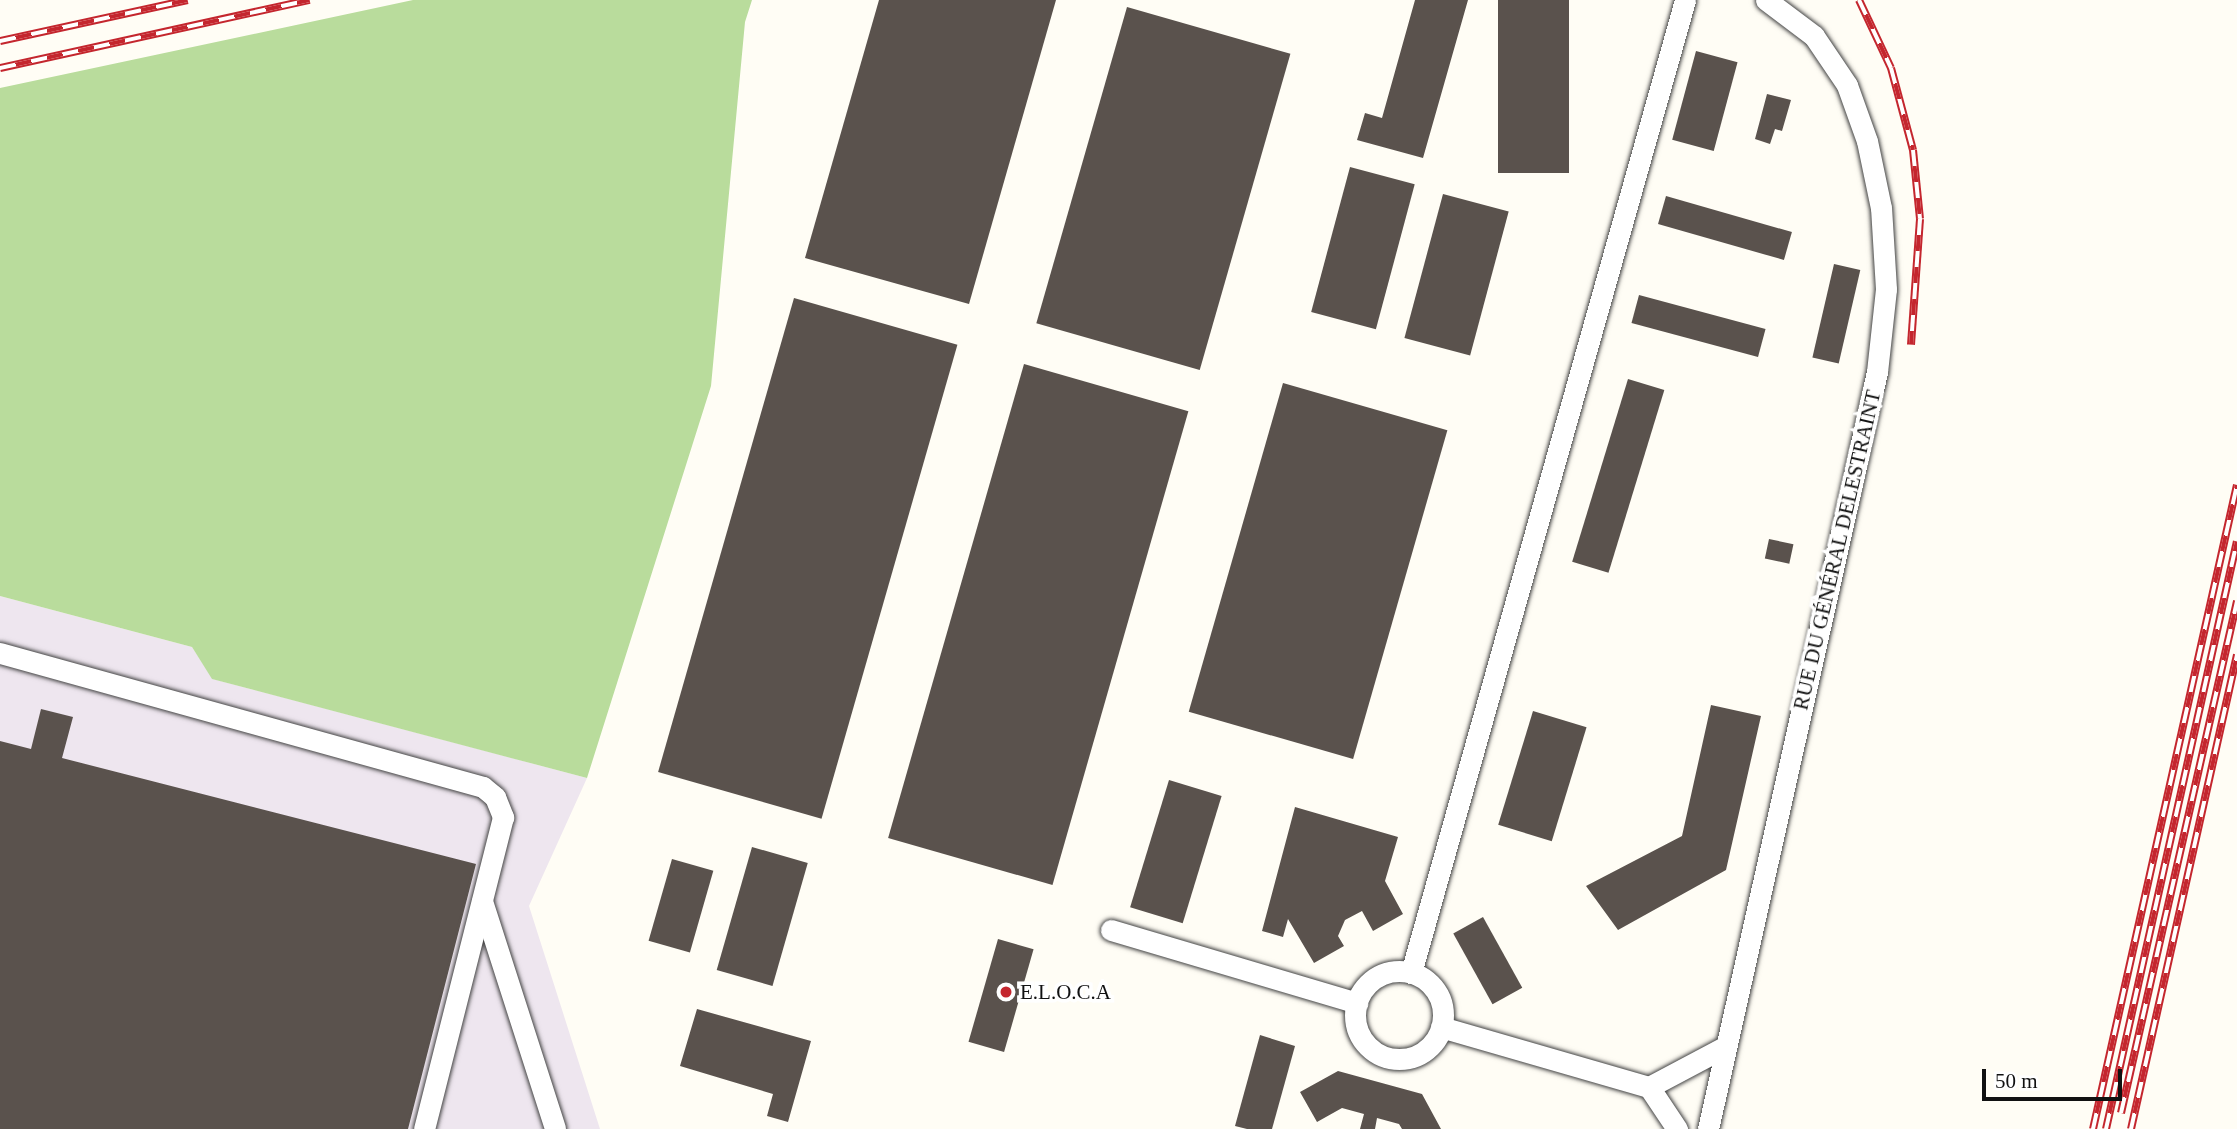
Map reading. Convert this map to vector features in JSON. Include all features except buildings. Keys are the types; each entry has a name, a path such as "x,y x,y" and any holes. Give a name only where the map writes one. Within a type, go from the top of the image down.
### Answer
{"street":[{"path":"1411,973 1685,0"},
{"name":"RUE DU GÉNÉRAL DELESTRAINT","path":"1708,1129 1877,372 1886,289 1881,208 1867,141 1847,85 1814,36 1766,0"},
{"path":"0,653 483,787 495,797 503,817 424,1129"},
{"path":"482,901 555,1129"},
{"path":"1111,930 1357,1003"},
{"path":"1411,973 1430,985 1437,994 1441,1004 1441,1027 1428,1048 1405,1058 1393,1059 1381,1055 1362,1039 1355,1015 1357,1003 1372,981 1384,974 1411,973"},
{"path":"1441,1027 1649,1087 1677,1129"},
{"path":"1649,1087 1726,1046"}],"shaded area":[{"path":"0,596 192,647 213,679 587,778 529,906 600,1129 0,1129"}],"green space":[{"path":"413,0 752,0 745,22 711,386 587,778 212,679 192,647 0,596 0,88"}],"railway":[{"path":"0,41 188,0"},
{"path":"0,68 310,0"},
{"path":"1859,0 1891,68 1913,150 1920,219 1911,345"},
{"path":"2093,1129 2237,485"},
{"path":"2106,1129 2237,541"},
{"path":"2121,1113 2237,601"},
{"path":"2131,1129 2237,655"}],"place":[{"name":"E.L.O.C.A","path":"1006,992"}]}
